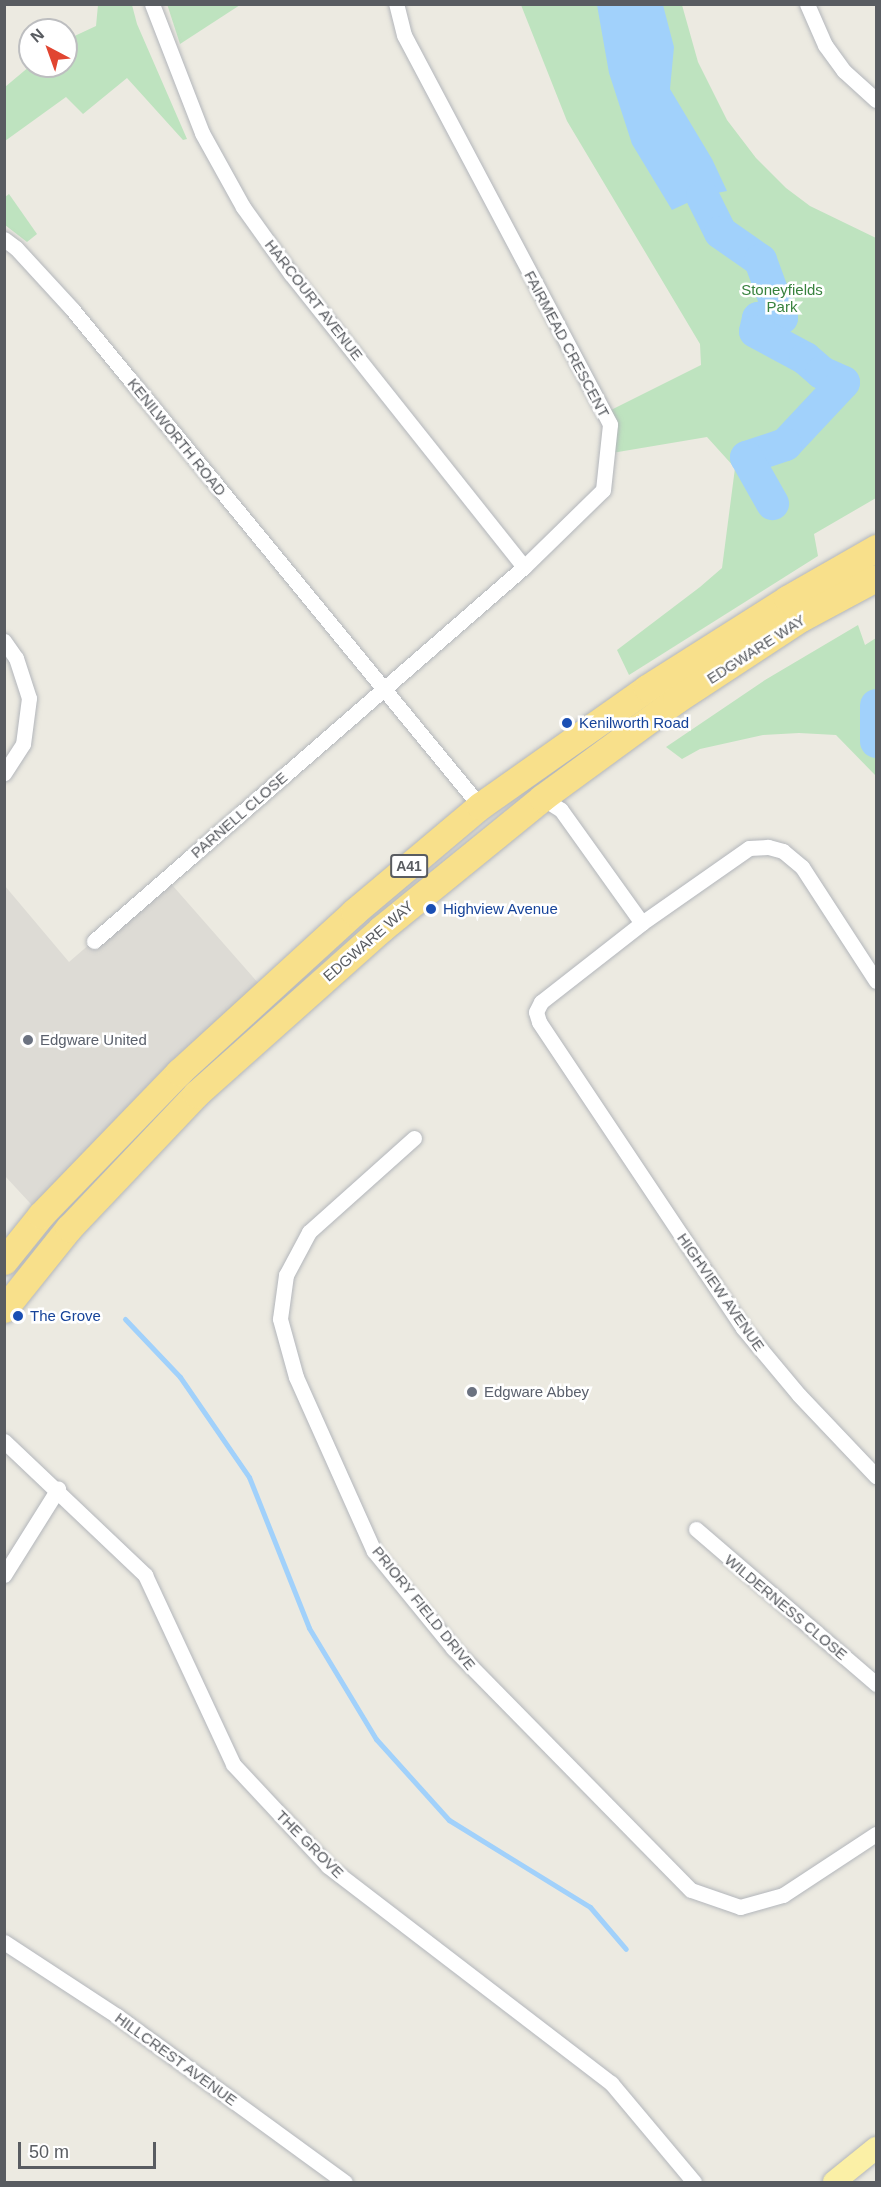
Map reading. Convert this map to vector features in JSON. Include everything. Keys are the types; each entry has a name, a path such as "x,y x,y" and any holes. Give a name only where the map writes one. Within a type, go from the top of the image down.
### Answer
{"highway":[{"name":"EDGWARE WAY","path":"4,1261 41,1215 180,1072 354,912 480,806 647,688 787,599 876,548"},
{"name":"EDGWARE WAY","path":"4,1309 69,1228 196,1094 381,929 542,798 676,700 801,618 876,578"}],"main road":[{"path":"834,2182 876,2148"}],"street":[{"name":"HARCOURT AVENUE","path":"152,4 202,133 243,207 291,274 524,567"},
{"name":"FAIRMEAD CRESCENT","path":"384,689 524,567 603,490 610,424 404,35 396,4"},
{"path":"807,4 825,45 837,62 876,100"},
{"name":"KENILWORTH ROAD","path":"4,239 72,309 480,806"},
{"path":"4,641 16,658 29,698 23,744 4,773"},
{"name":"PARNELL CLOSE","path":"94,941 384,689"},
{"path":"542,798 561,810 642,923"},
{"name":"HIGHVIEW AVENUE","path":"876,981 802,867 783,851 768,847 749,848 642,923 541,1002 536,1012 539,1022 743,1328 799,1395 876,1476"},
{"name":"PRIORY FIELD DRIVE","path":"414,1138 309,1232 286,1275 280,1319 296,1377 374,1551 453,1648 691,1890 740,1907 783,1895 876,1834"},
{"name":"THE GROVE","path":"4,1441 58,1489 145,1575 233,1764 328,1866 611,2083 694,2182"},
{"path":"4,1575 58,1489"},
{"name":"WILDERNESS CLOSE","path":"696,1529 876,1684"},
{"name":"HILLCREST AVENUE","path":"4,1942 117,2016 345,2182"}],"shaded area":[{"path":"166,878 267,993 41,1215 5,1176 5,886 69,962"}],"green space":[{"path":"167,4 240,4 240,5 180,44"},
{"path":"98,5 132,5 137,24 187,139 183,140 127,78 83,114 66,97 5,141 5,87 18,76 18,78 78,78 78,34 96,26"},
{"name":"Stoneyfields Park","path":"521,5 682,5 698,62 727,120 756,158 786,188 810,206 876,238 876,498 814,534 818,556 629,675 617,650 722,568 735,468 707,437 606,454 605,413 701,365 700,344 567,121"},
{"path":"9,194 37,234 27,242 5,225 5,197"},
{"path":"858,625 865,645 876,638 876,776 836,735 799,733 763,735 700,749 682,759 666,747 765,680"}],"water":[{"path":"597,5 663,5 674,47 670,89 712,159 727,191 702,196 672,210 632,144 609,73"}],"waterway":[{"path":"702,196 720,232 760,260 781,317 758,318 755,331 805,358 821,372 843,382 785,444 746,457 772,503"},
{"path":"876,705 876,741"},
{"path":"125,1319 180,1377 249,1477 309,1628 376,1739 449,1820 590,1907 626,1949"}],"place":[{"name":"Kenilworth Road","path":"567,723"},
{"name":"Highview Avenue","path":"431,909"},
{"name":"Edgware United","path":"28,1040"},
{"name":"The Grove","path":"18,1316"},
{"name":"Edgware Abbey","path":"472,1392"}]}
